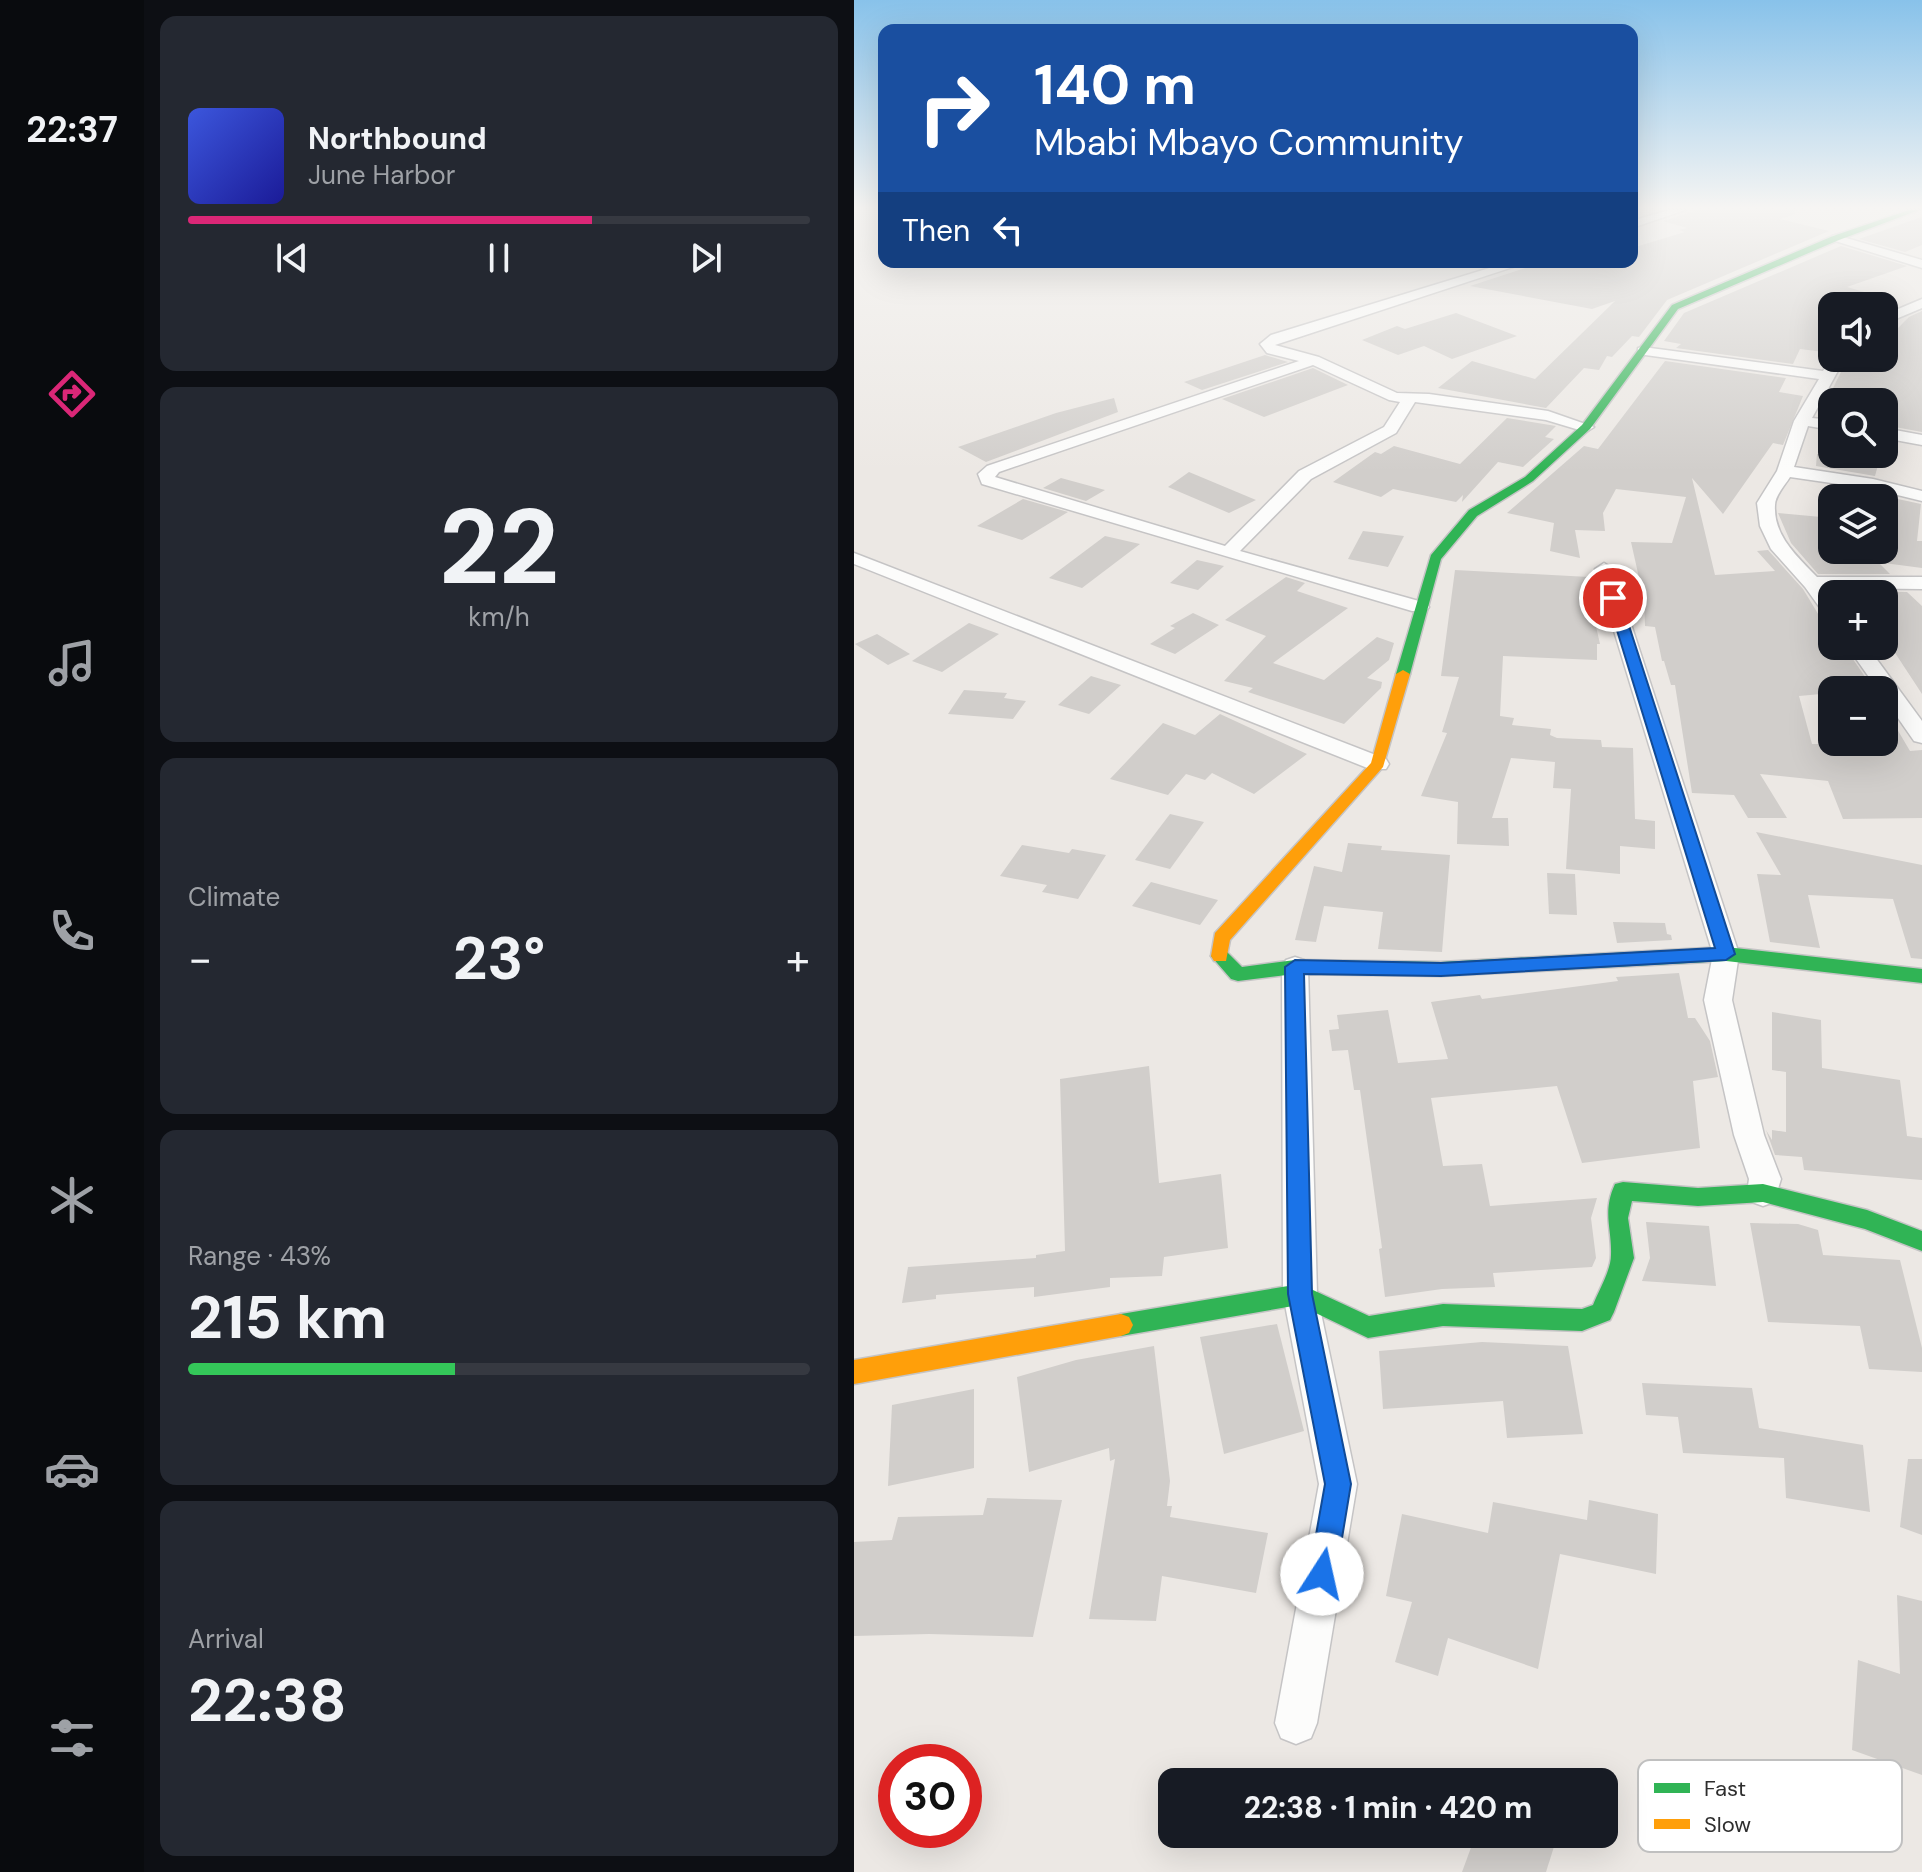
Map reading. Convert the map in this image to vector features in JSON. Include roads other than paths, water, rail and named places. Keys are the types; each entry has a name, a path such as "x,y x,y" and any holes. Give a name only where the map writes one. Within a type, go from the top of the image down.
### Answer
{"street":[{"path":"1408,297 1276,338 1267,344 1272,350 1314,360 1394,397 1548,416 1586,427"},
{"path":"1697,297 1675,307 1586,427 1529,479 1473,513 1435,558 1378,764 1221,938 1220,958 1238,974 1295,967 1441,969 1726,954 1922,976"},
{"path":"1898,314 1922,303"},
{"path":"1643,351 1828,376"},
{"path":"1314,360 986,474 988,480 1419,607"},
{"path":"1818,591 1780,549 1769,526 1766,503 1785,471 1802,421 1830,372"},
{"path":"1228,553 1305,475 1390,430 1410,398"},
{"path":"1802,421 1818,423"},
{"path":"1898,436 1922,440"},
{"path":"1785,471 1873,484 1922,496"},
{"path":"854,558 1378,764"},
{"path":"1604,569 1726,954 1718,1000 1745,1120 1765,1179 1763,1193"},
{"path":"1812,583 1922,583"},
{"path":"1867,660 1922,736"},
{"path":"1295,967 1300,1294 1338,1484 1296,1723"},
{"path":"854,1372 1300,1294 1368,1327 1443,1315 1582,1320 1602,1312 1623,1258 1617,1218 1623,1191 1698,1197 1763,1193 1867,1220 1922,1241"}]}
